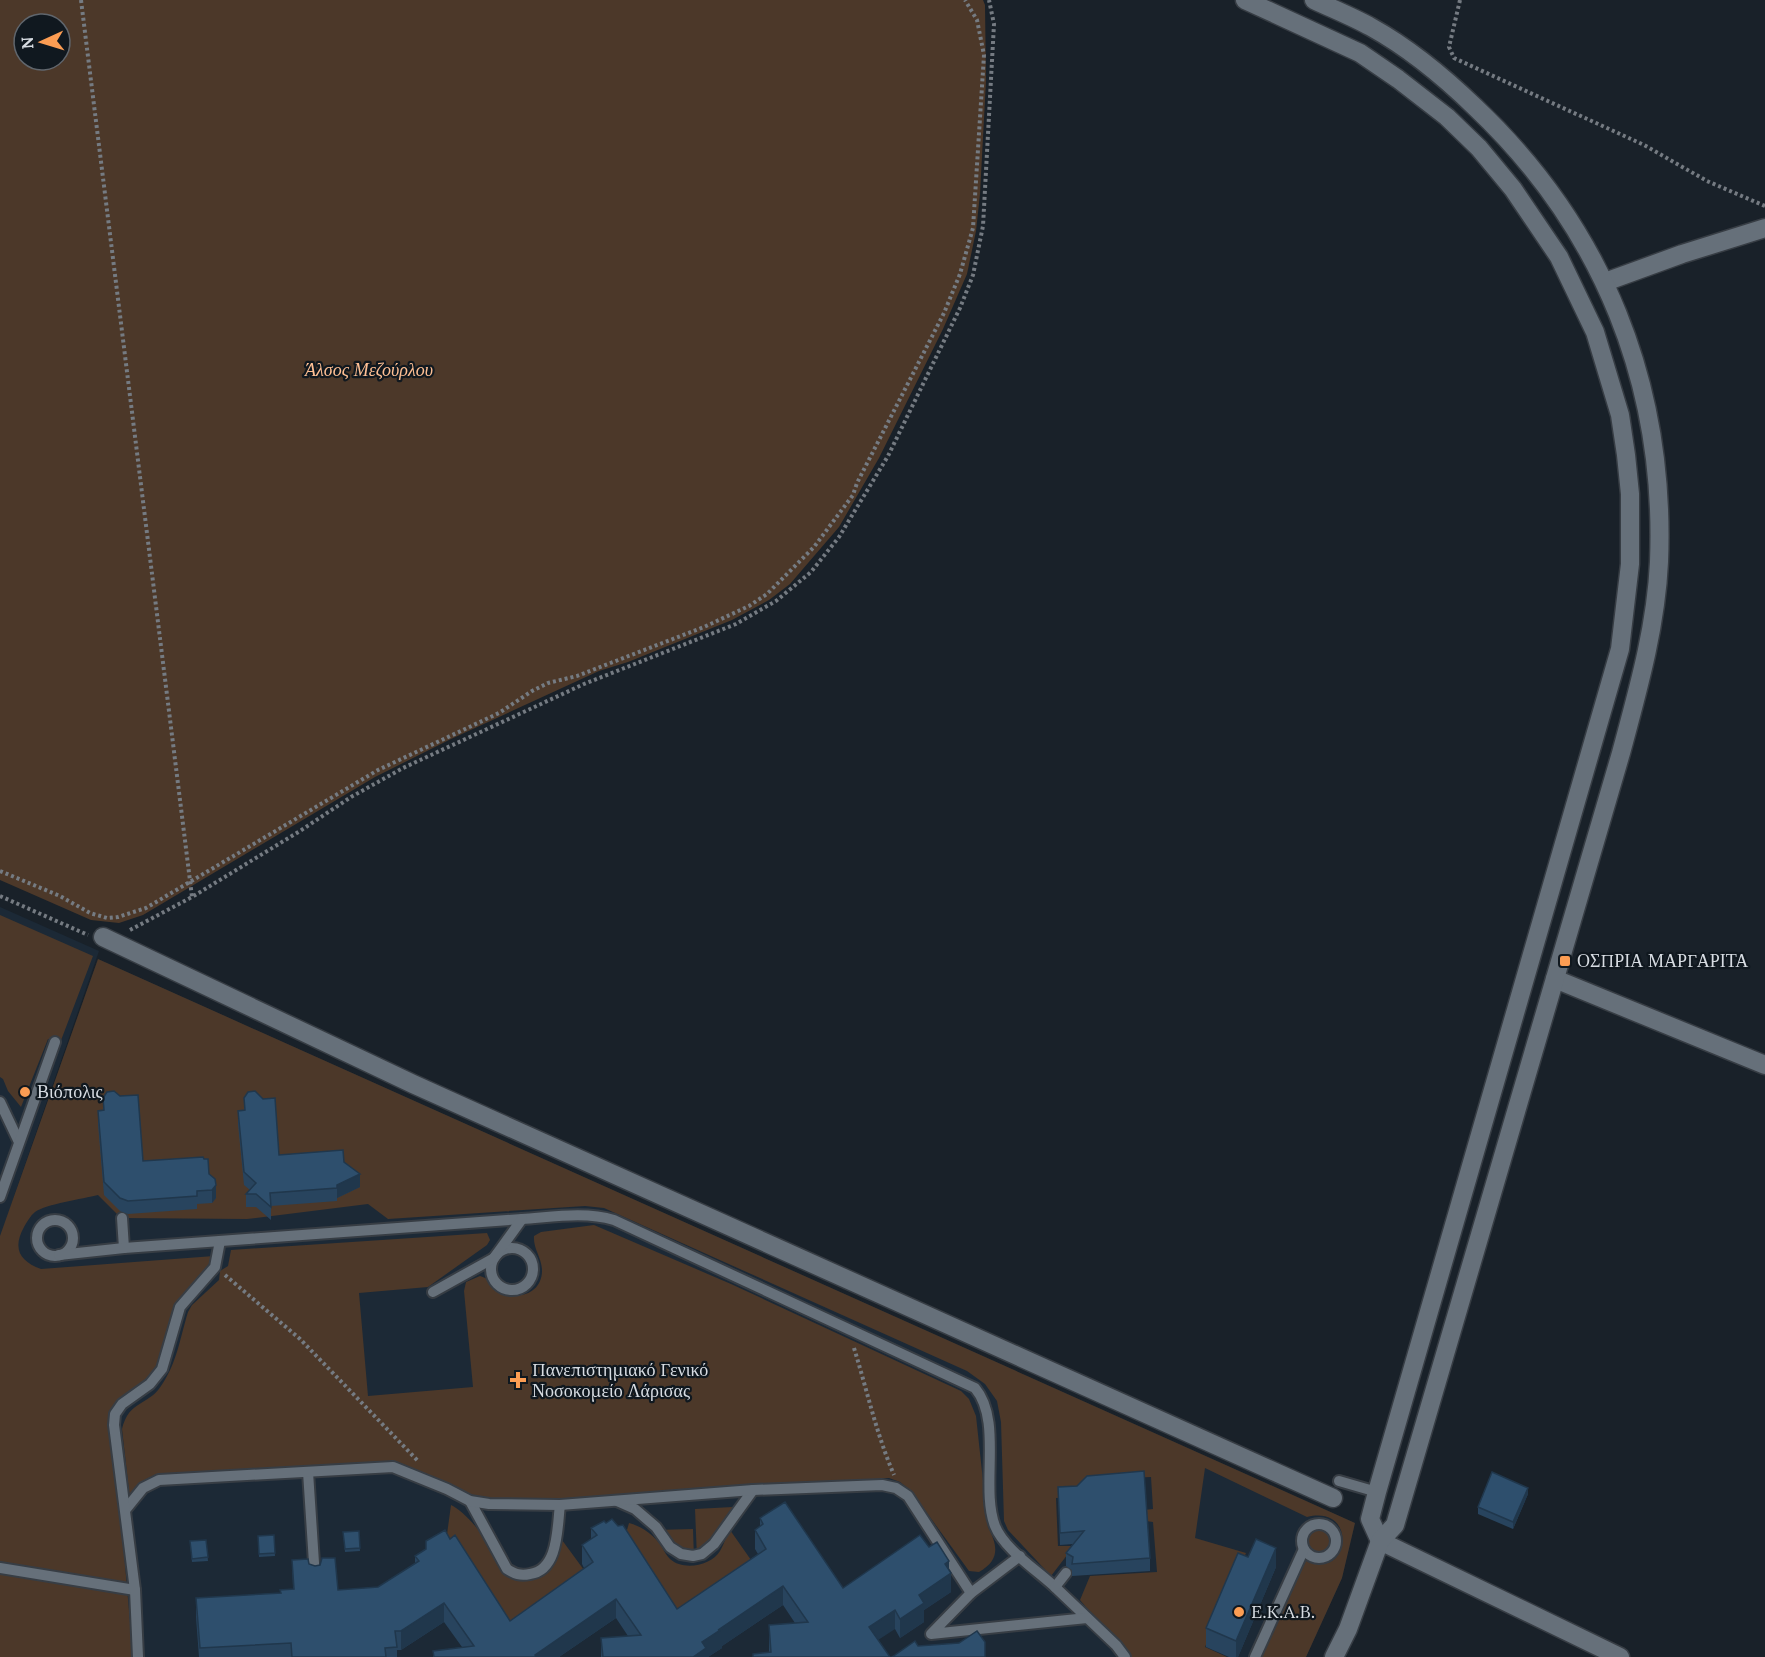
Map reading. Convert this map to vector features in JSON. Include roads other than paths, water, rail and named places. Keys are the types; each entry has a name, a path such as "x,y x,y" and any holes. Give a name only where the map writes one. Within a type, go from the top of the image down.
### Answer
{"street":[{"path":"1245,0 1360,53 1447,117 1479,148 1513,189 1559,257 1594,332 1620,415 1630,494 1630,564 1620,649 1370,1519 1380,1541 1620,1657"},
{"path":"1314,0 1371,27 1414,55 1458,91 1500,130 1561,204 1605,282 1636,364 1647,406 1658,491 1659,564 1648,652 1621,753 1395,1524 1380,1541 1348,1629 1334,1657"},
{"path":"1605,282 1682,254 1765,228"},
{"path":"103,937 424,1089 1336,1490"},
{"path":"1556,979 1765,1065"}],"lane":[{"path":"0,1197 55,1042"},
{"path":"0,1102 19,1142"},
{"path":"59,1255 124,1248 522,1219 586,1215 614,1220 967,1383 981,1395 987,1412 991,1508 995,1526 1002,1538 1116,1645 1125,1657"},
{"path":"122,1218 124,1248"},
{"path":"432,1292 494,1258 502,1250 509,1248 522,1250 532,1260 531,1280 521,1289 514,1291 500,1286 492,1274 491,1267 494,1258 522,1219"},
{"path":"138,1657 135,1590 114,1425 115,1414 122,1404 150,1384 162,1369 180,1307 216,1267 220,1241"},
{"path":"126,1509 143,1488 159,1480 393,1467 447,1489 470,1502 489,1504 560,1505 753,1490 882,1485 908,1496 971,1593"},
{"path":"309,1472 315,1578"},
{"path":"614,1499 635,1509 656,1527 670,1547 681,1554 693,1556 702,1554 714,1544 753,1490"},
{"path":"1336,1490 1377,1492"},
{"path":"470,1502 507,1569 517,1575 532,1574 545,1568 555,1550 560,1505"},
{"path":"1255,1657 1304,1549"},
{"path":"1020,1556 971,1593 931,1634 1088,1618"},
{"path":"0,1568 135,1590"},
{"path":"1055,1587 1066,1574"}],"place":[{"name":"ΟΣΠΡΙΑ ΜΑΡΓΑΡΙΤΑ","path":"1565,961"},
{"name":"Βιόπολις","path":"25,1092"},
{"name":"Πανεπιστημιακό Γενικό Νοσοκομείο Λάρισας","path":"518,1380"},
{"name":"E.K.A.B.","path":"1239,1612"}],"park label":[{"name":"Άλσος Μεζούρλου","path":"369,370"}]}
